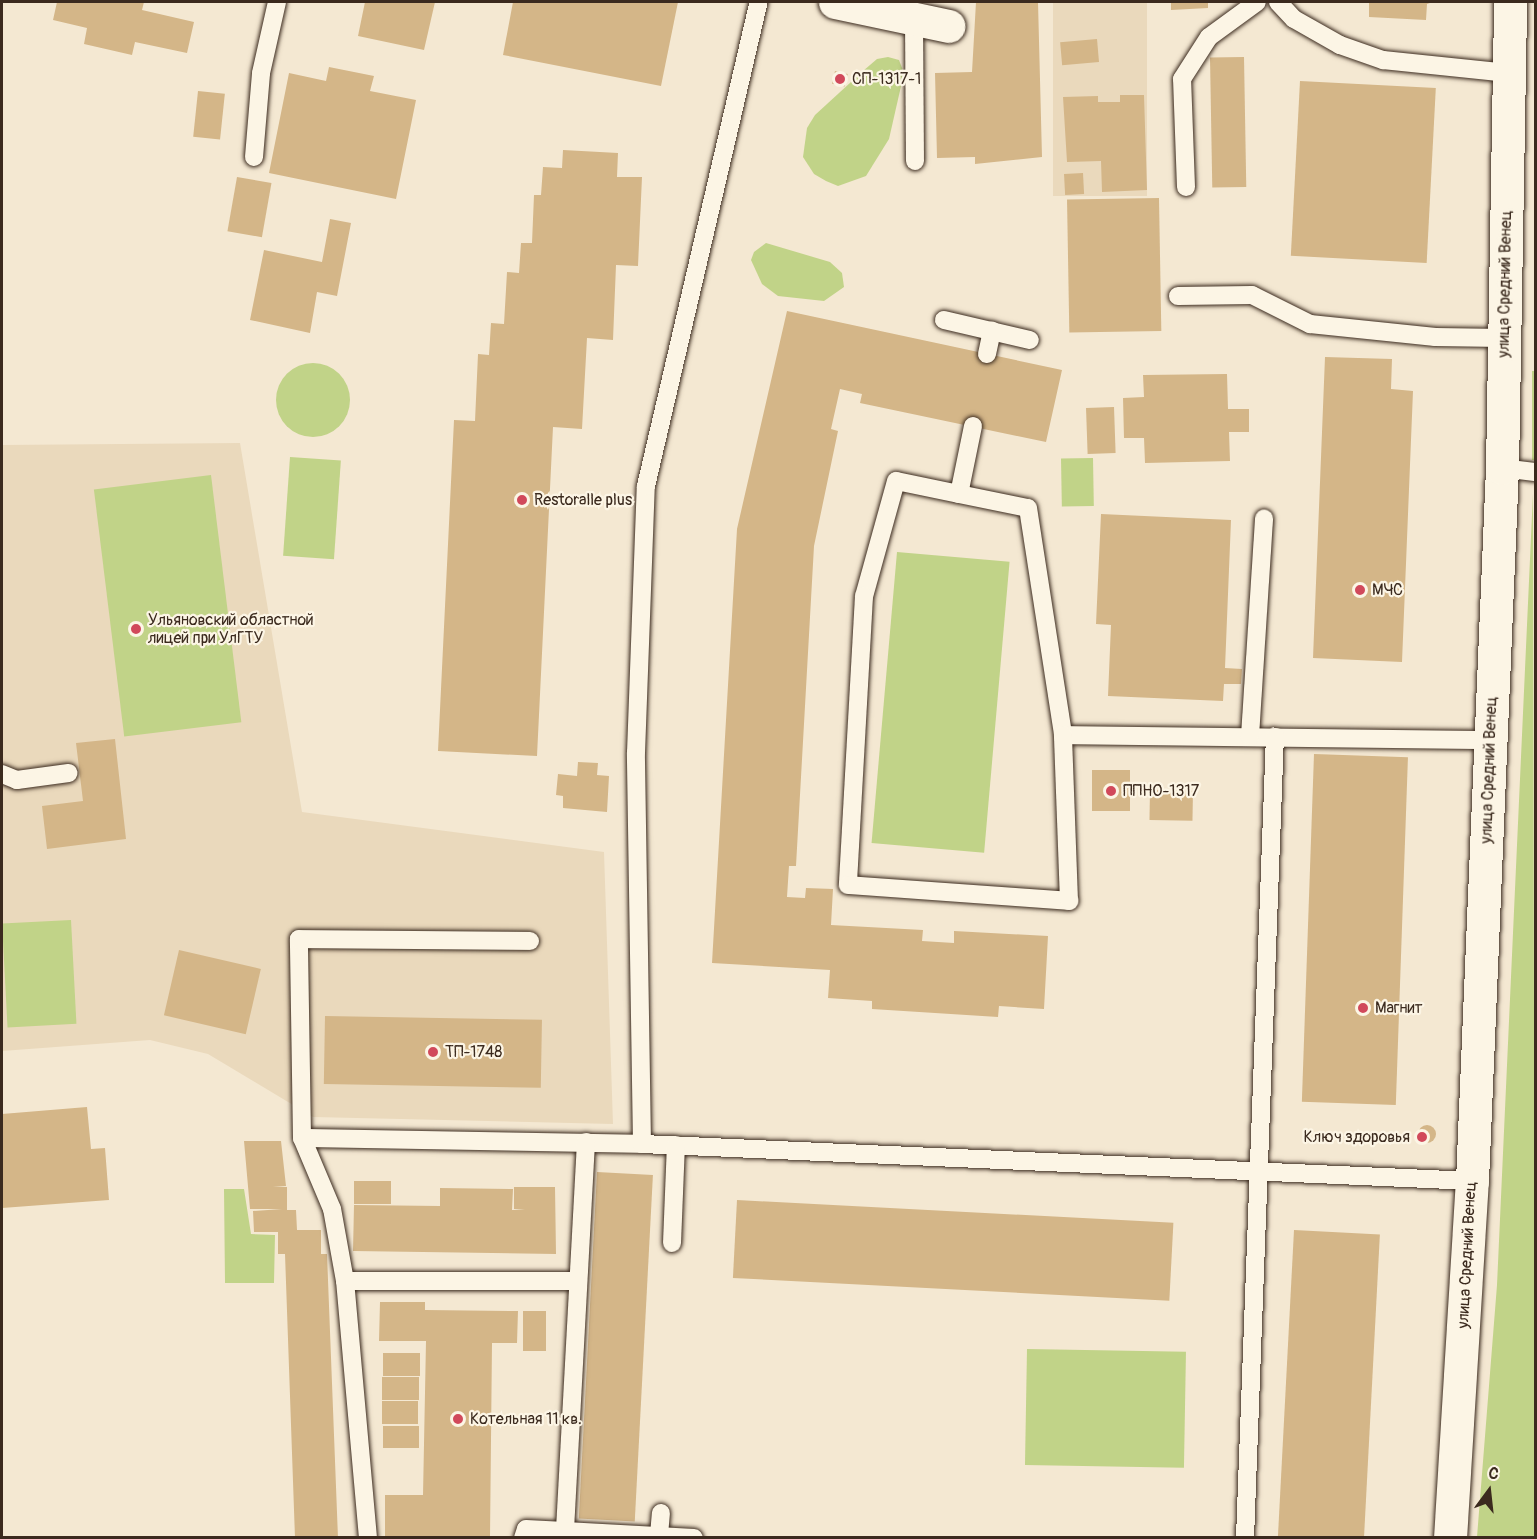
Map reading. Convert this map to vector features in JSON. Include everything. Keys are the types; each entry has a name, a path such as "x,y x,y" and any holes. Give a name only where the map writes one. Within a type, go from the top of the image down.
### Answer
{"street":[{"path":"835,2 950,26"},
{"name":"улица Средний Венец","path":"1450,1538 1472,1182 1502,468 1510,2"}],"lane":[{"path":"254,157 261,73 277,2"},
{"path":"642,1144 636,753 646,486 759,2"},
{"path":"1186,187 1182,80 1209,37 1257,2"},
{"path":"1278,2 1294,20 1340,45 1383,60 1509,73"},
{"path":"914,19 915,160"},
{"path":"1178,296 1252,295 1310,324 1435,337 1504,338"},
{"path":"944,320 1030,340"},
{"path":"987,354 992,331"},
{"path":"958,494 973,426"},
{"path":"1502,468 1536,472"},
{"path":"896,481 958,494 1028,508 1063,735 1069,901 848,885 864,596 893,491 896,481"},
{"path":"1250,736 1263,518"},
{"path":"1063,735 1490,740"},
{"path":"1245,1538 1275,737"},
{"path":"2,774 17,780 69,773"},
{"path":"368,1538 345,1281 332,1209 302,1138 299,939 530,941"},
{"path":"302,1138 676,1145 1472,1182"},
{"path":"565,1531 586,1142"},
{"path":"672,1243 676,1145"},
{"path":"345,1281 577,1281"},
{"path":"659,1535 661,1513"},
{"path":"523,1538 526,1529 694,1538"}],"shaded area":[{"path":"1053,2 1147,2 1147,196 1053,196"},
{"path":"240,443 302,812 604,852 613,1124 313,1117 208,1054 150,1040 2,1051 2,445"}],"green space":[{"path":"888,57 899,60 904,73 889,139 866,176 838,186 826,181 814,174 803,157 807,128 815,115 863,71 877,59"},
{"path":"766,243 830,262 842,273 844,287 824,301 778,296 762,284 751,260 754,252"},
{"path":"306,363 320,363 334,369 344,379 350,393 350,407 344,421 334,431 320,437 306,437 292,431 282,421 276,407 276,393 282,379 292,369"},
{"path":"1532,371 1536,371 1536,460 1532,460"},
{"path":"290,457 341,461 334,559 283,556"},
{"path":"1093,458 1094,506 1062,507 1061,459"},
{"path":"211,475 241,722 124,737 94,489"},
{"path":"1533,493 1535,1537 1477,1537 1497,1285"},
{"path":"897,552 1010,562 984,853 872,843"},
{"path":"71,920 76,1024 8,1027 2,924"},
{"path":"224,1189 244,1189 251,1234 275,1235 274,1283 225,1283"},
{"path":"1027,1349 1186,1352 1184,1468 1025,1465"}],"building":[{"path":"57,2 144,2 142,10 194,22 187,53 135,42 132,55 84,44 87,28 53,20"},
{"path":"365,2 435,2 424,50 358,36"},
{"path":"513,2 678,2 661,86 503,55"},
{"path":"976,2 1038,2 1042,157 975,164 975,157 937,158 935,73 972,72"},
{"path":"1171,2 1208,2 1208,8 1171,10"},
{"path":"1369,2 1433,2 1427,4 1426,20 1369,17"},
{"path":"1097,39 1099,62 1062,65 1060,42"},
{"path":"1244,57 1246,187 1212,188 1210,58"},
{"path":"329,67 374,76 370,91 416,100 396,199 269,173 289,73 326,81"},
{"name":"СП-1317-1","path":"835,71 848,74 845,87 832,84"},
{"path":"1300,81 1436,88 1427,263 1291,256"},
{"path":"198,91 225,94 220,140 193,137"},
{"path":"1120,95 1144,95 1147,190 1102,192 1101,161 1067,162 1063,97 1098,96 1098,102 1120,102"},
{"path":"563,150 618,153 617,177 642,177 638,266 616,265 613,340 587,338 582,429 553,427 537,756 438,751 454,420 475,421 478,354 489,355 491,323 504,324 507,272 519,273 521,243 532,243 534,195 541,195 543,167 562,168"},
{"path":"1083,173 1084,194 1065,195 1064,174"},
{"path":"237,177 271,183 262,237 227,231"},
{"path":"1159,198 1161,331 1069,333 1067,200"},
{"path":"330,219 351,223 337,296 317,292 310,333 250,320 264,250 322,262"},
{"path":"787,311 1062,370 1046,442 860,403 862,394 840,389 831,429 838,431 814,546 796,866 789,866 787,897 805,898 806,888 833,889 831,925 923,930 922,941 954,943 954,931 1048,936 1044,1009 999,1006 998,1017 872,1009 872,1001 828,998 830,970 712,963 737,529"},
{"name":"МЧС","path":"1325,357 1392,359 1391,389 1413,391 1402,662 1313,658"},
{"path":"1227,374 1228,409 1249,409 1249,432 1229,432 1230,461 1145,463 1144,438 1124,438 1123,398 1144,397 1143,375"},
{"path":"1114,407 1116,453 1088,454 1086,408"},
{"path":"1101,514 1231,520 1225,668 1242,669 1241,684 1224,684 1223,701 1108,696 1111,625 1096,624"},
{"path":"115,739 126,839 47,849 42,806 83,801 76,743"},
{"path":"1314,754 1408,757 1396,1105 1302,1102"},
{"path":"578,762 598,763 597,775 609,776 607,812 563,808 563,796 556,795 558,774 577,776"},
{"name":"ППНО-1317","path":"1092,770 1130,770 1130,811 1092,811"},
{"path":"1150,790 1193,791 1192,821 1149,820"},
{"path":"179,950 261,969 246,1034 164,1015"},
{"name":"ТП-1748","path":"325,1016 542,1020 541,1088 324,1084"},
{"path":"87,1107 91,1149 105,1148 109,1200 2,1208 2,1114"},
{"path":"1423,1125 1431,1125 1436,1130 1434,1141 1423,1143 1418,1138 1418,1130"},
{"path":"244,1141 281,1141 286,1186 273,1187 287,1187 287,1210 296,1210 297,1230 321,1230 321,1254 327,1254 338,1538 295,1538 285,1254 278,1254 278,1232 254,1232 253,1211 282,1209 250,1209"},
{"path":"597,1172 653,1175 635,1521 579,1519"},
{"path":"354,1181 391,1181 391,1204 354,1204"},
{"path":"514,1187 555,1187 556,1254 353,1251 354,1205 440,1206 440,1188 513,1189 512,1210 525,1210 514,1209"},
{"path":"737,1200 1173,1223 1169,1301 733,1278"},
{"path":"1294,1230 1380,1235 1364,1538 1278,1538"},
{"name":"Котельная 11 кв.","path":"380,1302 425,1302 425,1310 518,1311 517,1343 492,1343 490,1538 385,1538 385,1495 423,1495 426,1341 379,1341"},
{"path":"523,1311 546,1311 546,1351 523,1351"},
{"path":"383,1353 420,1353 420,1376 383,1376"},
{"path":"382,1377 419,1377 419,1400 382,1400"},
{"path":"382,1401 418,1401 418,1424 382,1424"},
{"path":"383,1426 419,1426 419,1448 383,1448"}],"place":[{"name":"СП-1317-1","path":"840,79"},
{"name":"Restoralle plus","path":"522,500"},
{"name":"МЧС","path":"1360,590"},
{"name":"Ульяновский областной лицей при УлГТУ","path":"136,629"},
{"name":"ППНО-1317","path":"1111,791"},
{"name":"Магнит","path":"1363,1008"},
{"name":"ТП-1748","path":"433,1052"},
{"name":"Ключ здоровья","path":"1422,1137"},
{"name":"Котельная 11 кв.","path":"458,1419"}]}
